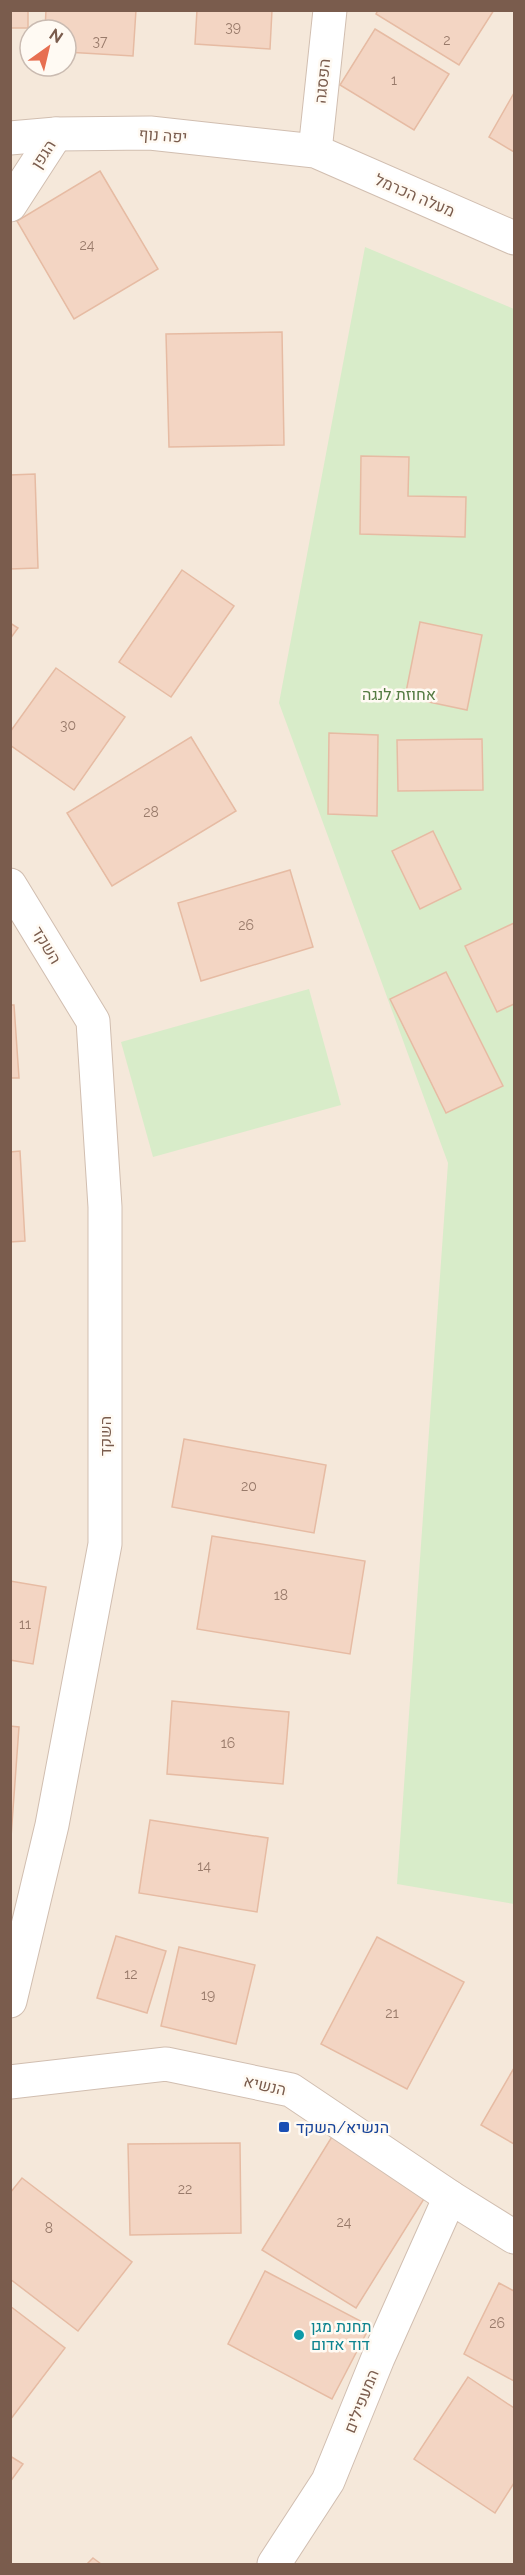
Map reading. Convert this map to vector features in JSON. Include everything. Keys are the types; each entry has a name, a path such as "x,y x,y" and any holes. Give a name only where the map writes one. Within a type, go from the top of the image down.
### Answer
{"street":[{"name":"הפסגה","path":"315,151 330,10"},
{"name":"יפה נוף","path":"10,138 56,134 150,133 315,151"},
{"name":"הגפן","path":"10,205 56,134"},
{"name":"מעלה הכרמל","path":"315,151 514,238"},
{"name":"השקד","path":"10,885 93,1021 105,1207 105,1544 52,1825 10,2001"},
{"name":"הנשיא","path":"10,2082 166,2064 291,2090 450,2197 514,2237"},
{"name":"המעפילים","path":"274,2565 328,2481 378,2358 450,2197"}],"shaded area":[{"path":"11,11 514,11 514,2564 11,2564"}],"green space":[{"name":"אחוזת לנגה","path":"365,247 514,309 514,1904 397,1884 448,1163 279,703"},
{"path":"309,989 341,1105 153,1157 121,1042"}],"building":[{"path":"10,10 28,10 28,18 18,18 18,28 10,28"},
{"path":"46,10 136,10 133,56 78,53 78,18 46,18"},
{"path":"197,10 272,10 270,49 195,44"},
{"path":"378,10 494,10 459,65 376,14"},
{"path":"375,29 449,74 414,130 340,85"},
{"path":"514,93 514,152 489,137"},
{"path":"100,171 158,269 74,319 17,221"},
{"path":"282,332 284,445 169,447 166,334"},
{"path":"361,456 409,457 408,496 466,497 465,537 360,534"},
{"path":"35,474 38,568 10,569 10,475"},
{"path":"182,570 234,606 171,697 119,662"},
{"path":"420,622 482,635 467,710 405,697"},
{"path":"10,623 18,628 10,639"},
{"path":"56,668 125,717 74,790 10,745 10,732"},
{"path":"329,733 378,735 377,816 328,814"},
{"path":"191,737 236,811 112,886 67,813"},
{"path":"482,739 483,790 398,791 397,740"},
{"path":"433,831 461,889 420,909 392,851"},
{"path":"290,870 313,947 201,981 178,903"},
{"path":"514,923 514,1004 497,1012 465,946"},
{"path":"446,972 503,1086 446,1113 390,999"},
{"path":"10,1005 14,1005 19,1078 10,1078"},
{"path":"20,1151 25,1241 10,1242 10,1152"},
{"path":"184,1439 326,1465 314,1533 172,1507"},
{"path":"212,1536 365,1561 350,1654 197,1629"},
{"path":"10,1581 46,1587 33,1664 10,1660"},
{"path":"172,1701 289,1712 283,1784 167,1774"},
{"path":"10,1726 19,1727 11,1837 10,1837"},
{"path":"150,1820 268,1838 257,1912 139,1893"},
{"path":"116,1936 166,1951 147,2013 97,1998"},
{"path":"377,1937 464,1982 407,2089 321,2044"},
{"path":"179,1947 255,1965 236,2044 161,2026"},
{"path":"514,2068 514,2144 481,2125"},
{"path":"333,2135 427,2194 356,2308 262,2250"},
{"path":"240,2143 241,2233 130,2235 128,2144"},
{"path":"22,2178 132,2262 78,2331 10,2279 10,2193"},
{"name":"תחנת מגן דוד אדום","path":"265,2271 370,2326 332,2399 228,2344"},
{"path":"499,2283 514,2291 514,2381 464,2354"},
{"path":"10,2306 65,2348 10,2420"},
{"path":"468,2377 514,2408 514,2483 495,2513 414,2459"},
{"path":"10,2456 23,2464 10,2482"},
{"path":"93,2558 101,2564 87,2564"}],"place":[{"name":"הנשיא/השקד","path":"284,2127"},
{"name":"תחנת מגן דוד אדום","path":"299,2335"}]}
